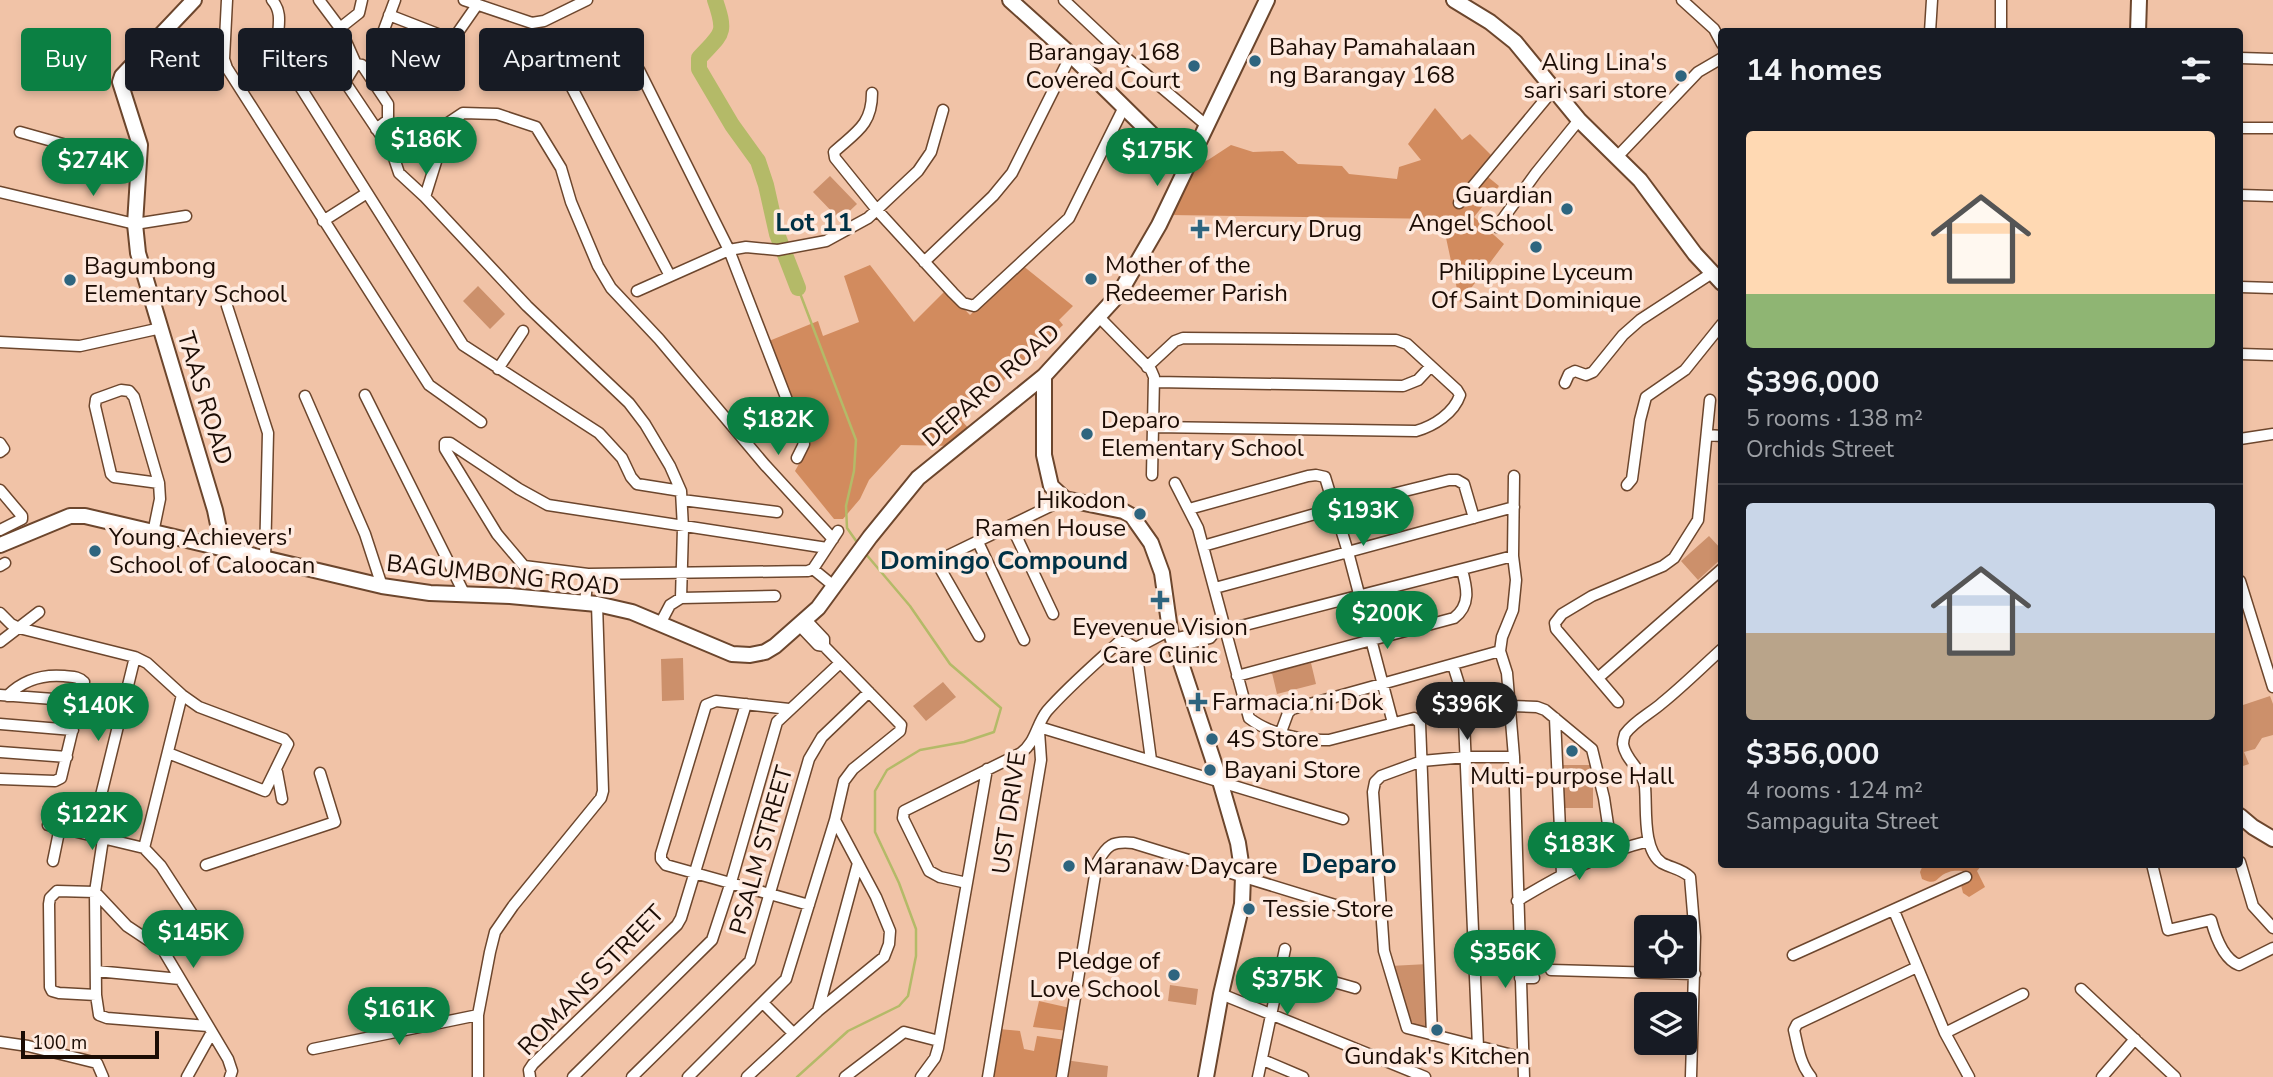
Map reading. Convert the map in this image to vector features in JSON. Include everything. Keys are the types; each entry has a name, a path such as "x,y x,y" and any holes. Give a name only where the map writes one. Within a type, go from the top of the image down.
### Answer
{"main road":[{"name":"TAAS ROAD","path":"194,0 122,76 120,82 139,145 135,224 138,253 215,510 223,549"},
{"path":"1010,0 1071,55 1186,168"},
{"path":"1454,0 1490,22 1515,42 1579,120 1640,180 1681,236 1717,278"},
{"path":"2138,28 2139,0"},
{"name":"DEPARO ROAD","path":"870,537 918,478 1044,376 1100,317 1126,283 1159,225 1265,1"},
{"path":"1044,376 1045,468 1051,486 1065,499 1123,511 1132,516 1160,561 1173,639 1238,842 1243,876 1240,917 1221,994 1206,1077"},
{"name":"BAGUMBONG ROAD","path":"0,545 76,515 382,586 465,595 591,603 632,612 722,651 751,655 765,652 803,623 835,587 870,537"},
{"path":"2243,819 2273,839"}],"street":[{"path":"227,0 227,68 429,385 481,422"},
{"path":"272,0 278,7 280,17 279,53 463,345 599,433 622,458 637,484 681,496 777,512"},
{"path":"319,0 340,28 359,13 362,0"},
{"path":"384,28 395,0"},
{"path":"464,0 531,23 544,21 587,0"},
{"path":"1064,0 1206,125"},
{"path":"1682,0 1714,29 1718,36"},
{"path":"1930,28 1932,0"},
{"path":"2001,0 2001,28"},
{"path":"389,15 454,38 477,5"},
{"path":"352,55 356,64"},
{"path":"924,262 993,196 1012,173 1071,55"},
{"path":"2243,58 2273,59"},
{"path":"1617,157 1698,72 1718,60"},
{"path":"356,64 362,65 388,104 388,120 376,129"},
{"path":"356,64 345,82 392,152 399,173 527,306 629,403 645,424 670,466 681,496 681,598"},
{"path":"644,80 729,250 804,444 797,458"},
{"path":"1459,203 1553,90"},
{"path":"574,91 670,276"},
{"path":"872,93 872,109 867,122 834,152 835,158 924,262 963,303 974,306 1069,218 1124,107"},
{"path":"637,291 729,250 746,247 783,249 836,237 877,210 918,171 931,152 943,110"},
{"path":"425,197 448,123 463,113 497,114 536,127 561,168 571,202 598,266 611,288 659,339 765,465 833,539"},
{"path":"1497,227 1579,120"},
{"path":"2243,128 2273,128"},
{"path":"20,132 102,155 140,160"},
{"path":"0,192 135,224 186,216"},
{"path":"323,221 367,193"},
{"path":"2243,195 2273,196"},
{"path":"1565,383 1569,374 1576,371 1586,375 1593,372 1623,335 1640,320 1717,278"},
{"path":"2243,287 2273,288"},
{"path":"227,306 268,433 265,559"},
{"path":"1100,317 1153,373 1153,475"},
{"path":"0,342 80,346 160,328"},
{"path":"1627,485 1632,479 1646,397 1685,370 1718,329"},
{"path":"498,369 523,331"},
{"path":"1147,367 1175,341 1187,338 1396,341 1407,344 1457,390 1460,398 1441,419 1416,431 1154,427"},
{"path":"2243,354 2273,355"},
{"path":"1155,382 1403,386 1418,380 1431,366"},
{"path":"153,533 160,499 159,483 134,397 129,391 121,390 96,399 95,406 111,474 114,477 159,483"},
{"path":"365,395 465,595"},
{"path":"305,396 365,534 382,586"},
{"path":"1618,702 1556,629 1555,623 1562,614 1592,596 1663,566 1674,558 1698,520 1710,400"},
{"path":"2243,439 2273,434"},
{"path":"1707,435 1718,436"},
{"path":"0,443 4,449 0,452"},
{"path":"833,539 683,528 543,504 450,443 444,443 445,449 489,522 519,562 530,568 588,573 790,572 813,569 835,587"},
{"path":"1189,509 1317,475 1325,477 1336,508 1393,723"},
{"path":"1514,476 1513,556 1516,580 1513,610 1502,637 1500,651 1507,673 1514,757 1524,1077"},
{"path":"1203,546 1336,508 1457,480 1464,484 1474,518"},
{"path":"1175,483 1198,528 1249,718 1255,723 1295,737 1328,740 1414,718 1420,723 1433,1035"},
{"path":"0,490 22,516 21,521 0,530"},
{"path":"979,636 937,565 942,559 1065,499"},
{"path":"1215,589 1514,507"},
{"path":"1011,525 1053,614"},
{"path":"813,569 833,539"},
{"path":"978,542 1024,640"},
{"name":"UST DRIVE","path":"988,1077 1041,760 1039,727 1045,713 1119,642 1126,642 1136,648 1208,631 1225,631 1513,556"},
{"path":"1237,676 1454,618 1462,612 1467,599 1462,570"},
{"path":"478,1077 478,1015 495,932 601,798 603,791 588,573"},
{"path":"1598,678 1718,573"},
{"path":"2243,591 2273,687"},
{"path":"660,624 670,605 681,598 775,596"},
{"path":"0,612 19,628 135,657 147,663 199,707 284,740 288,744 268,789 262,791 168,752"},
{"path":"0,642 39,612"},
{"path":"688,1077 786,979 835,820 844,780 853,769 900,731 901,724 824,646 824,639 803,623"},
{"path":"1136,648 1151,760"},
{"path":"1281,732 1287,713 1292,709 1500,651"},
{"path":"1692,915 1690,877 1659,861 1649,841 1644,782 1624,749 1625,735 1718,653"},
{"path":"91,836 135,657"},
{"path":"573,1077 708,946 717,930 777,722 840,663"},
{"path":"1453,665 1463,697 1478,1047"},
{"path":"0,779 58,780 67,757 84,682 82,679 44,675 23,683 4,696"},
{"name":"PSALM STREET","path":"632,1077 750,961 815,747 869,692"},
{"path":"144,848 182,695"},
{"path":"4,696 80,701"},
{"path":"789,709 716,701 706,705 660,854 666,865 809,905"},
{"name":"ROMANS STREET","path":"530,1077 529,1070 533,1064 677,925 685,911 746,704"},
{"path":"1511,706 1537,707 1555,718 1592,750 1604,798 1612,850"},
{"path":"1555,718 1562,874"},
{"path":"0,724 73,730"},
{"path":"967,883 929,872 902,814 1027,748 1039,727 1343,819"},
{"path":"0,752 67,757"},
{"path":"1514,757 1422,761 1381,776 1375,782 1373,792 1384,951 1407,1028 1524,1058"},
{"name":"UST DRIVE","path":"921,1077 935,1058 939,1041 986,769"},
{"path":"277,770 282,799"},
{"path":"206,865 335,822 320,773"},
{"path":"747,1077 818,1011 884,957 889,944 890,931 835,820"},
{"path":"48,825 144,848 161,866 198,923"},
{"path":"53,862 60,827"},
{"path":"103,839 95,892 97,1011 103,1017 210,1029"},
{"path":"1517,901 1562,874 1612,850 1649,841"},
{"path":"1062,1077 1096,869 1104,851 1111,844 1133,844 1357,912 1381,912"},
{"path":"818,1011 858,863"},
{"path":"2153,868 2168,930 2211,920 2216,939 2233,963 2239,965 2273,948"},
{"path":"2242,868 2253,906 2273,928"},
{"path":"1793,955 1966,877"},
{"path":"96,995 52,991 49,904 50,898 57,891 95,892 127,926 163,950 228,1059 232,1072 230,1077"},
{"path":"1894,911 1945,1033 1969,1077"},
{"path":"1258,1077 1285,949"},
{"path":"1281,967 1354,988"},
{"path":"1811,1077 1804,1069 1794,1030 1797,1024 1917,967"},
{"path":"1552,970 1634,972"},
{"path":"96,971 180,979"},
{"path":"1520,978 1534,978"},
{"path":"1692,1077 1695,978"},
{"path":"2081,989 2175,1077"},
{"path":"1221,994 1425,1077"},
{"path":"1945,1033 2023,994"},
{"path":"763,1003 793,1033"},
{"path":"313,1049 478,1015"},
{"path":"187,1077 210,1029"},
{"path":"845,1077 904,1032 939,1041"},
{"path":"2102,1077 2135,1040"},
{"path":"0,1042 97,1063 103,1077"},
{"path":"1263,1060 1303,1077"}],"shaded area":[{"path":"1435,108 1462,140 1470,134 1494,158 1482,172 1499,186 1474,217 1504,244 1460,303 1442,219 1169,215 1194,165 1208,160 1231,145 1253,152 1283,151 1298,164 1342,166 1349,174 1397,179 1399,167 1421,160 1408,144"},
{"path":"830,176 857,204 840,220 813,192"},
{"path":"870,265 914,322 946,290 970,315 1022,265 1073,306 1059,320 1063,325 961,420 972,432 953,446 901,445 869,480 860,499 843,519 834,519 795,471 809,446 769,341 818,321 823,336 859,322 844,276"},
{"path":"478,286 505,314 490,329 463,301"},
{"path":"1709,536 1718,546 1718,562 1698,580 1681,561"},
{"path":"683,658 684,700 662,701 661,659"},
{"path":"1311,663 1316,684 1277,694 1272,673"},
{"path":"943,682 956,697 926,721 913,706"},
{"path":"2270,696 2273,704 2273,735 2262,738 2255,749 2244,752 2249,764 2243,766 2243,705"},
{"path":"1563,765 1593,765 1593,808 1563,808"},
{"path":"1922,868 1980,868 1977,871 1985,887 1969,897 1963,893 1961,885 1970,879 1968,872 1949,872 1931,882 1922,879"},
{"path":"1428,964 1431,1034 1408,1027 1390,966"},
{"path":"1170,985 1198,989 1196,1005 1168,1001"},
{"path":"1039,1001 1070,1008 1068,1031 1033,1027"},
{"path":"999,1029 1020,1031 1024,1049 1034,1051 1037,1036 1066,1040 1059,1077 991,1077"},
{"path":"1065,1060 1108,1066 1107,1077 1062,1077"}],"waterway":[{"path":"715,0 721,20 720,33 699,58 699,69 732,125 758,161 777,234 798,288"},
{"path":"798,288 856,440 854,471 846,506 847,528 859,545"},
{"path":"797,1077 848,1031 899,1006 908,996 916,956 916,929 899,883 875,832 875,791 887,770 920,750 964,742 994,732 1001,708 950,664 910,606 865,553"}],"place":[{"name":"Bahay Pamahalaan ng Barangay 168","path":"1255,61"},
{"name":"Barangay 168 Covered Court","path":"1194,66"},
{"name":"Aling Lina's sari sari store","path":"1681,76"},
{"name":"Guardian Angel School","path":"1567,209"},
{"name":"Mercury Drug","path":"1200,229"},
{"name":"Philippine Lyceum Of Saint Dominique","path":"1536,247"},
{"name":"Mother of the Redeemer Parish","path":"1091,279"},
{"name":"Bagumbong Elementary School","path":"70,280"},
{"name":"Deparo Elementary School","path":"1087,434"},
{"name":"Hikodon Ramen House","path":"1140,514"},
{"name":"Young Achievers' School of Caloocan","path":"95,551"},
{"name":"Eyevenue Vision Care Clinic","path":"1160,600"},
{"name":"Farmacia ni Dok","path":"1198,702"},
{"name":"4S Store","path":"1212,739"},
{"name":"Multi-purpose Hall","path":"1572,751"},
{"name":"Bayani Store","path":"1210,770"},
{"name":"Maranaw Daycare","path":"1069,866"},
{"name":"Tessie Store","path":"1249,909"},
{"name":"Pledge of Love School","path":"1174,975"},
{"name":"Gundak's Kitchen","path":"1437,1030"}],"district":[{"name":"Lot 11","path":"814,222"},
{"name":"Domingo Compound","path":"1004,560"},
{"name":"Deparo","path":"1349,864"}]}
